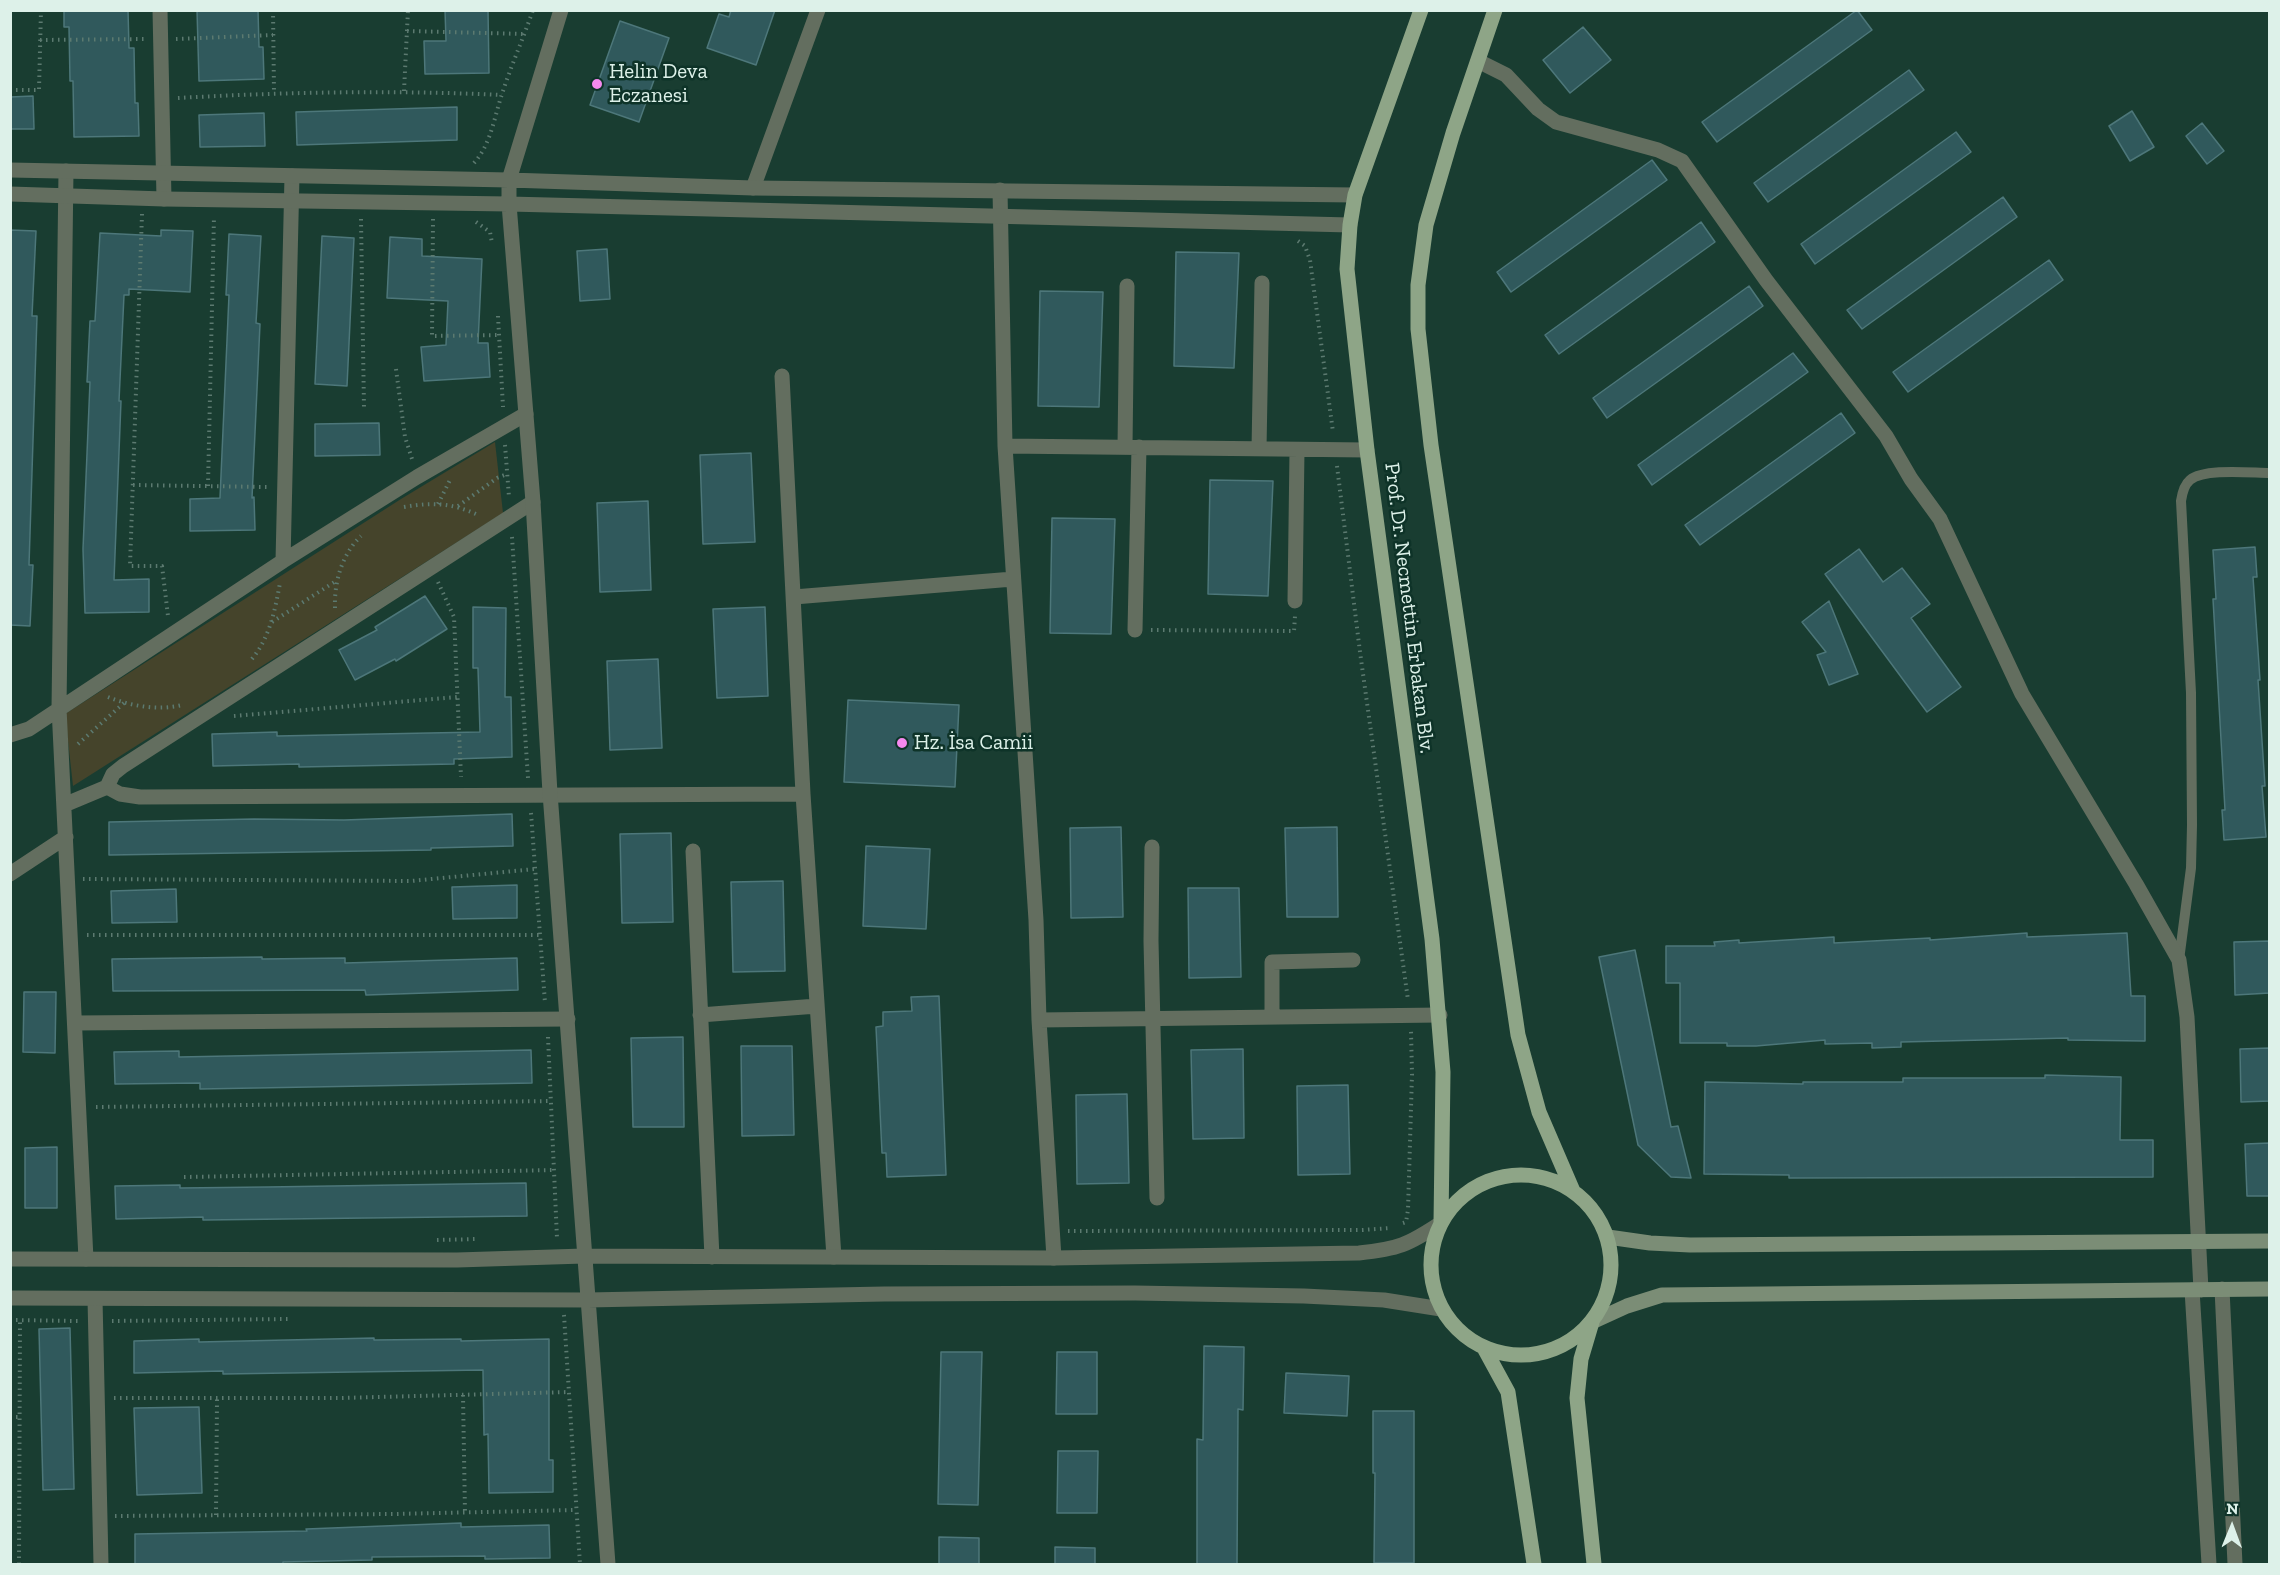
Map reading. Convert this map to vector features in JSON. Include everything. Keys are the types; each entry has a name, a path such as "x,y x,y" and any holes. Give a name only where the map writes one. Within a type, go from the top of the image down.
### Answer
{"main road":[{"name":"Prof. Dr. Necmettin Erbakan Blv.","path":"1421,10 1355,195 1347,269 1367,450 1432,939 1440,1015 1443,1072 1441,1223"},
{"name":"Prof. Dr. Necmettin Erbakan Blv.","path":"1495,10 1453,133 1426,225 1418,285 1418,329 1431,445 1518,1035 1539,1112 1573,1191"},
{"path":"1594,1564 1577,1398 1581,1359 1592,1322 1607,1296 1611,1276 1608,1237 1594,1211 1573,1191 1545,1177 1515,1174 1485,1182 1459,1198 1441,1223 1431,1251 1432,1281 1441,1309 1460,1332 1485,1348 1513,1355 1543,1353 1570,1342 1592,1322 1627,1306 1662,1295 2270,1289"},
{"path":"1608,1237 1650,1243 1690,1245 2270,1241"},
{"path":"1485,1348 1508,1392 1534,1564"}],"street":[{"path":"160,10 164,199"},
{"path":"561,10 509,180 509,204 533,502 550,793 608,1564"},
{"path":"753,188 818,10"},
{"path":"1478,61 1506,75 1538,109 1556,122 1658,150 1682,160 1766,280 1886,436 1911,479 1940,519 2022,694 2179,960 2187,1017 2199,1242 2196,1290 2209,1564"},
{"path":"10,170 509,180 753,188 1355,195"},
{"path":"66,171 59,708 86,1259"},
{"path":"283,561 292,176"},
{"path":"1000,190 1005,446 1036,921 1039,1020 1054,1258"},
{"path":"10,194 1350,225"},
{"path":"1259,449 1262,283"},
{"path":"1127,286 1135,630"},
{"path":"782,376 803,794 834,1257"},
{"path":"10,735 29,729 283,561 417,477 526,414"},
{"path":"1005,446 1367,450"},
{"path":"1295,601 1297,450"},
{"path":"64,805 107,787 113,774 123,766 533,502"},
{"path":"794,597 1013,579"},
{"path":"107,787 120,794 140,797 550,793 803,794"},
{"path":"10,874 66,837"},
{"path":"1152,847 1157,1198"},
{"path":"693,850 712,1257"},
{"path":"1272,1017 1272,962 1353,960"},
{"path":"700,1015 817,1006"},
{"path":"1039,1020 1440,1015"},
{"path":"76,1023 567,1019"},
{"path":"10,1259 458,1260 584,1256 1054,1258 1383,1251 1410,1244 1441,1223"},
{"path":"2222,1289 2235,1564"},
{"path":"10,1298 588,1299 1135,1293 1384,1300 1441,1309"},
{"path":"95,1299 101,1564"}],"lane":[{"path":"2179,960 2191,868 2192,825 2191,693 2181,501 2183,490 2190,480 2203,474 2270,473"}],"path":[{"path":"10,90 39,90 41,10"},
{"path":"273,10 274,93"},
{"path":"404,91 408,10"},
{"path":"464,164 472,164 482,154 532,10"},
{"path":"407,31 524,34"},
{"path":"40,40 161,39 273,34"},
{"path":"162,99 274,93 404,91 502,95"},
{"path":"131,213 152,214"},
{"path":"142,213 130,566 162,566 170,635"},
{"path":"204,215 225,216"},
{"path":"208,486 214,216"},
{"path":"364,408 360,218 371,218"},
{"path":"423,218 444,219"},
{"path":"433,218 432,336 499,335"},
{"path":"471,221 479,223 490,232 494,249"},
{"path":"1053,1232 1362,1230 1394,1227 1406,1222 1409,1200 1412,1084 1410,1015 1361,663 1310,260 1305,246 1298,241 1289,240"},
{"path":"498,314 528,779"},
{"path":"396,369 405,437 417,477"},
{"path":"458,506 497,478 507,474"},
{"path":"133,485 285,488"},
{"path":"399,509 430,504 458,506 482,517 495,527"},
{"path":"339,627 336,614 336,581 356,540 363,534"},
{"path":"248,664 266,638 283,561"},
{"path":"431,567 454,617 461,780"},
{"path":"271,623 336,581"},
{"path":"1135,630 1294,631 1295,601"},
{"path":"93,686 108,697 141,706 170,708 193,703"},
{"path":"217,705 234,716 457,697"},
{"path":"62,758 125,702"},
{"path":"68,879 411,881 535,868"},
{"path":"71,935 540,935"},
{"path":"80,1107 551,1101"},
{"path":"184,1177 555,1170"},
{"path":"563,1299 580,1564"},
{"path":"10,1320 96,1321"},
{"path":"19,1564 20,1320"},
{"path":"97,1398 217,1399 570,1392"},
{"path":"463,1395 465,1513"},
{"path":"216,1515 217,1399"},
{"path":"10,1417 19,1417"},
{"path":"100,1516 576,1510"}],"shaded area":[{"path":"495,442 503,513 73,786 65,714 401,499"}],"building":[{"path":"64,10 128,10 129,48 134,48 135,103 138,103 139,136 74,137 69,27 64,27"},
{"path":"197,10 258,10 259,47 263,47 264,79 199,81"},
{"path":"445,10 488,10 489,73 425,74 424,41 446,41"},
{"path":"731,10 775,10 756,65 707,48 719,14 729,17"},
{"path":"1857,10 1872,30 1717,142 1702,122"},
{"path":"620,21 669,38 639,122 590,105"},
{"path":"1583,27 1611,60 1570,93 1543,60"},
{"path":"1909,70 1924,90 1768,202 1754,183"},
{"path":"33,96 34,129 10,129 10,97"},
{"path":"457,107 457,140 297,145 296,112"},
{"path":"2132,111 2154,147 2130,161 2109,126"},
{"path":"264,113 265,146 200,147 199,115"},
{"path":"2202,123 2224,151 2207,164 2186,136"},
{"path":"1956,132 1971,152 1815,264 1801,244"},
{"path":"1652,160 1667,180 1511,292 1497,272"},
{"path":"2003,197 2017,217 1862,329 1847,310"},
{"path":"1701,222 1715,242 1559,354 1545,335"},
{"path":"10,230 36,231 32,316 37,316 29,565 33,565 30,626 10,625"},
{"path":"161,230 193,231 190,292 129,289 129,295 124,295 119,401 121,401 114,580 149,579 149,612 85,613 83,549 90,382 87,382 90,321 95,321 100,233 161,236"},
{"path":"229,234 261,236 256,323 260,324 252,498 254,497 255,530 190,531 190,499 220,498 229,295 226,295"},
{"path":"322,236 354,238 347,386 315,384"},
{"path":"390,237 422,239 422,256 482,259 478,343 488,343 490,377 424,381 421,347 446,345 448,301 387,298"},
{"path":"607,249 610,299 580,301 577,251"},
{"path":"1176,252 1239,253 1234,368 1174,366"},
{"path":"2049,260 2063,280 1908,392 1893,372"},
{"path":"1749,286 1763,306 1607,418 1593,398"},
{"path":"1040,291 1103,292 1099,407 1038,406"},
{"path":"1793,353 1808,372 1652,485 1638,465"},
{"path":"1841,413 1855,433 1700,545 1685,525"},
{"path":"379,423 380,455 315,456 315,424"},
{"path":"751,453 755,542 703,544 700,455"},
{"path":"1210,480 1273,481 1268,596 1208,594"},
{"path":"648,501 651,590 600,592 597,503"},
{"path":"1052,518 1115,519 1111,634 1050,633"},
{"path":"2255,547 2257,577 2253,577 2260,680 2258,680 2265,786 2262,786 2266,837 2224,840 2222,810 2225,810 2213,599 2216,599 2213,550"},
{"path":"1859,549 1883,582 1902,568 1930,604 1911,618 1961,687 1927,712 1825,574"},
{"path":"425,596 447,629 396,661 395,659 355,680 339,650 377,630 375,627"},
{"path":"1829,601 1858,674 1829,685 1817,655 1826,652 1802,622"},
{"path":"473,607 506,608 505,697 511,697 512,757 454,759 454,764 213,766 212,734 277,732 277,736 480,732 478,668 473,668"},
{"path":"765,607 768,696 717,698 713,609"},
{"path":"658,659 662,748 610,750 607,661"},
{"name":"Hz. İsa Camii","path":"848,700 959,705 955,787 844,782"},
{"path":"512,814 513,846 431,848 431,850 109,855 109,822 344,820"},
{"path":"1121,827 1123,917 1071,918 1070,828"},
{"path":"1337,827 1338,917 1287,917 1285,828"},
{"path":"671,833 673,922 622,923 620,834"},
{"path":"866,846 930,849 926,929 863,926"},
{"path":"783,881 785,971 733,972 731,882"},
{"path":"517,885 517,918 453,919 452,887"},
{"path":"1188,888 1239,888 1241,977 1189,978"},
{"path":"176,889 177,922 112,923 111,891"},
{"path":"2027,933 2027,937 2127,933 2131,996 2145,996 2145,1041 2068,1040 2068,1038 1901,1042 1901,1047 1872,1048 1872,1043 1825,1044 1825,1040 1756,1046 1727,1046 1727,1043 1680,1043 1680,983 1666,983 1666,946 1715,946 1714,942 1739,940 1739,943 1834,937 1834,943 1930,938 1930,940"},
{"path":"2270,941 2270,993 2235,995 2234,942"},
{"path":"1635,950 1671,1127 1678,1126 1691,1178 1671,1177 1638,1145 1599,957"},
{"path":"262,957 262,959 345,958 345,963 517,958 518,990 366,995 365,990 113,991 112,959"},
{"path":"24,992 56,992 55,1053 23,1052"},
{"path":"939,996 946,1175 887,1177 886,1153 882,1153 876,1027 883,1026 883,1012 912,1011 911,997"},
{"path":"683,1037 684,1127 633,1127 631,1038"},
{"path":"741,1046 792,1046 794,1135 742,1136"},
{"path":"2270,1048 2270,1101 2241,1102 2240,1049"},
{"path":"1243,1049 1244,1138 1193,1139 1191,1050"},
{"path":"531,1050 532,1083 200,1089 200,1083 115,1084 114,1052 179,1051 179,1057"},
{"path":"2045,1075 2121,1077 2120,1140 2153,1140 2153,1177 1789,1178 1789,1175 1704,1174 1705,1082 1803,1084 1803,1082 1903,1082 1903,1078 2045,1078"},
{"path":"1348,1085 1350,1174 1298,1175 1297,1086"},
{"path":"1127,1094 1129,1183 1077,1184 1076,1095"},
{"path":"2270,1143 2270,1196 2247,1196 2245,1144"},
{"path":"57,1147 57,1208 25,1208 25,1148"},
{"path":"526,1183 527,1216 116,1219 115,1186 180,1185 180,1188"},
{"path":"70,1328 74,1489 43,1490 39,1329"},
{"path":"374,1338 374,1340 461,1339 461,1341 549,1339 549,1460 553,1460 553,1492 489,1493 488,1434 484,1435 483,1370 134,1373 134,1341 199,1339 199,1342"},
{"path":"1204,1346 1244,1347 1243,1410 1238,1409 1237,1564 1197,1564 1197,1439 1203,1440"},
{"path":"941,1352 982,1352 978,1505 938,1504"},
{"path":"1057,1352 1097,1352 1097,1414 1056,1414"},
{"path":"1286,1373 1349,1376 1347,1416 1284,1413"},
{"path":"199,1407 202,1493 137,1495 134,1408"},
{"path":"1373,1411 1414,1411 1414,1563 1374,1563"},
{"path":"1058,1451 1098,1451 1097,1513 1057,1513"},
{"path":"461,1523 461,1527 549,1525 550,1558 372,1557 372,1560 283,1562 283,1564 135,1564 135,1534 307,1531 306,1529"},
{"path":"939,1537 979,1538 979,1564 939,1564"},
{"path":"1055,1547 1095,1548 1095,1564 1055,1564"}],"place":[{"name":"Helin Deva Eczanesi","path":"597,84"},
{"name":"Hz. İsa Camii","path":"902,743"}]}
